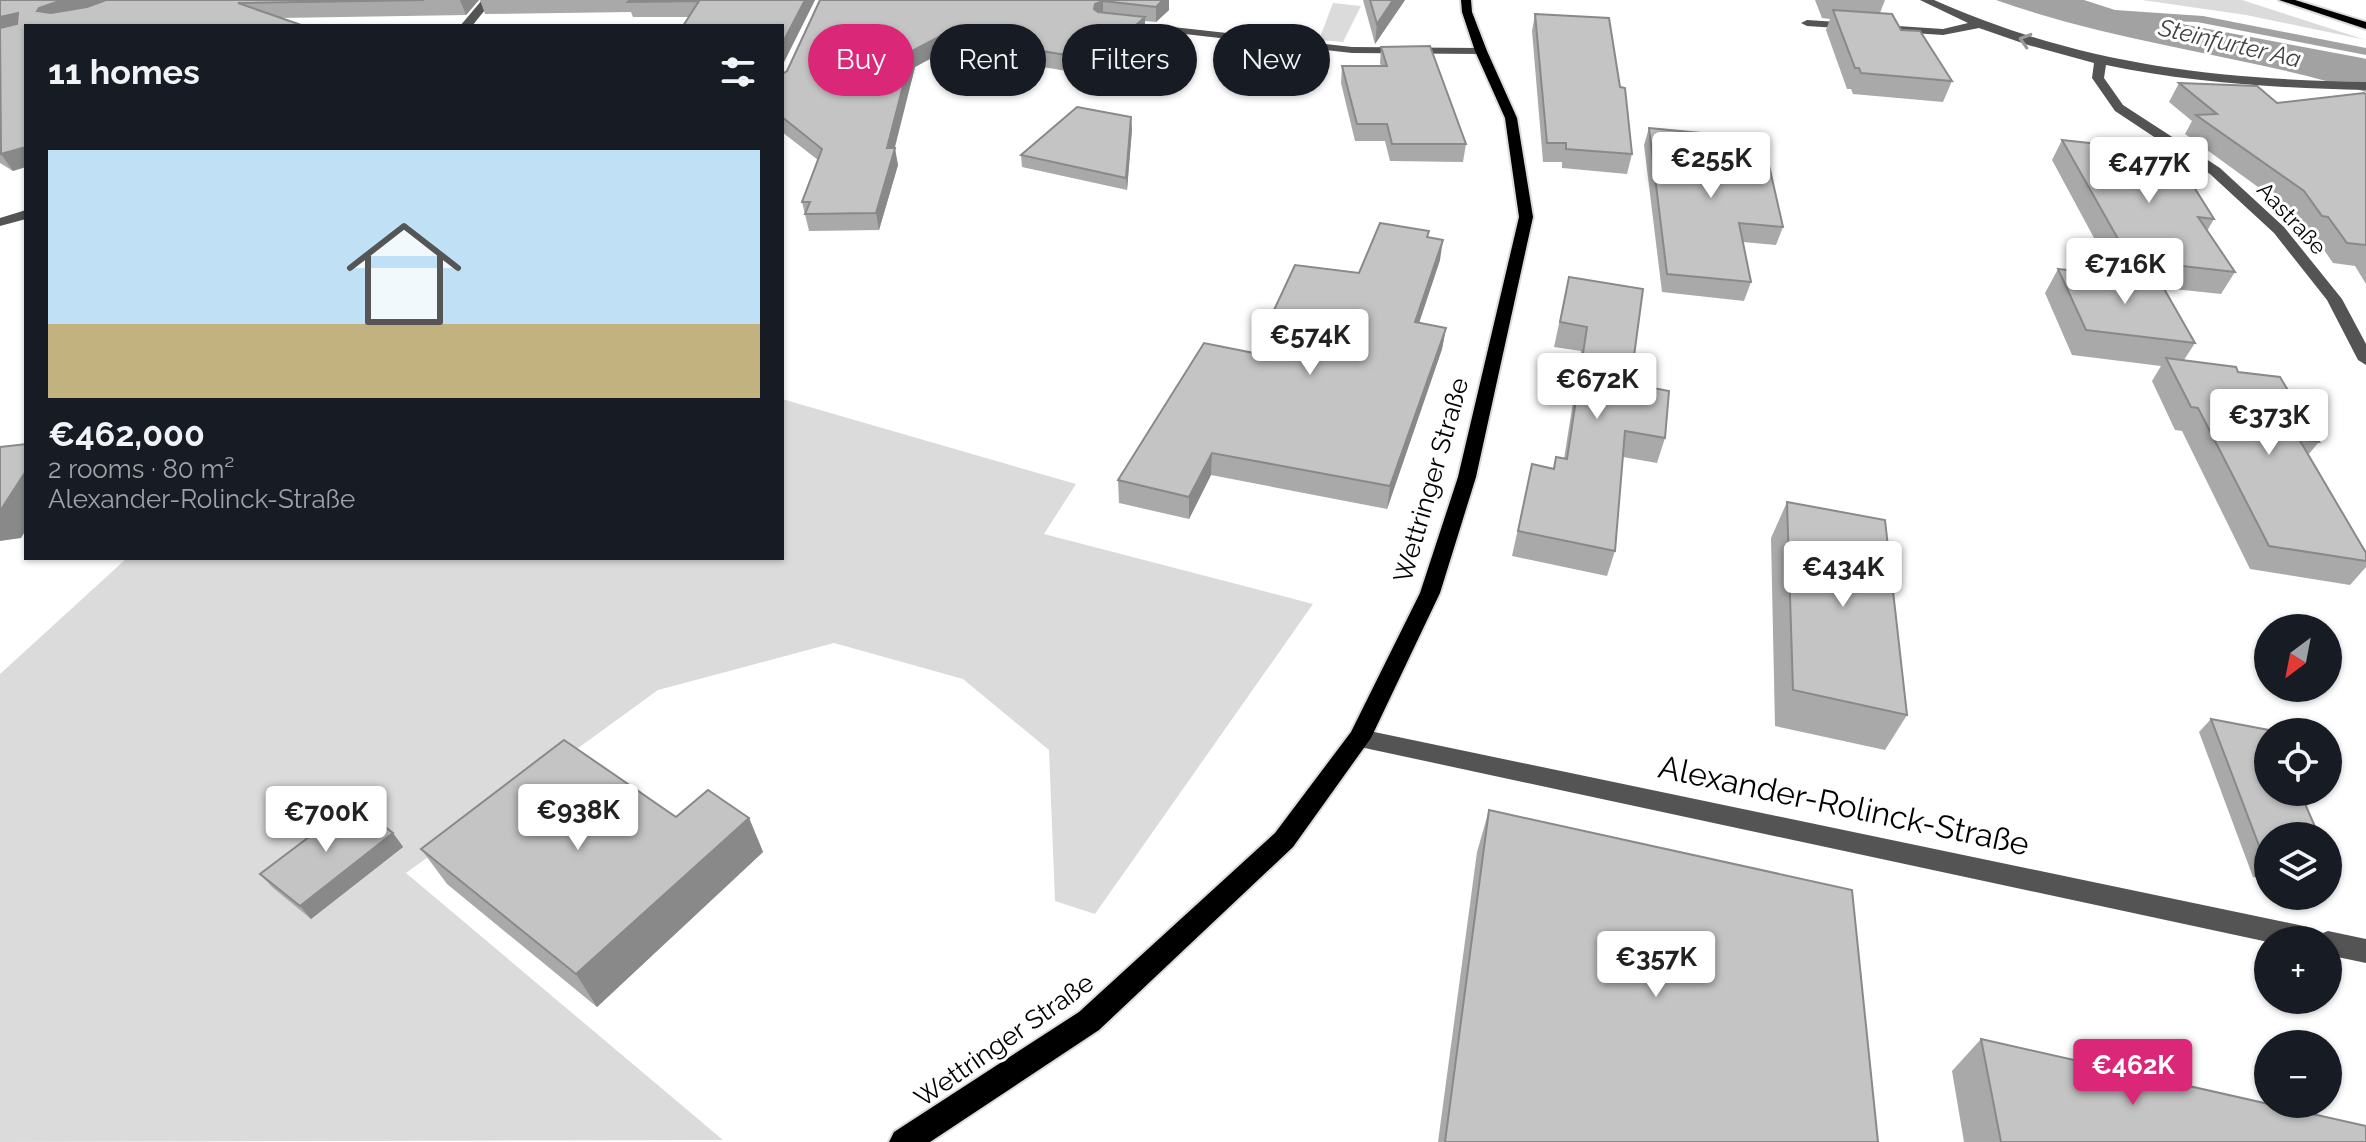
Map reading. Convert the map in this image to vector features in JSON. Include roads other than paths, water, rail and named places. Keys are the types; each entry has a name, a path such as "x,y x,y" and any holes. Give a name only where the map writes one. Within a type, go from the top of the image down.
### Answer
{"main road":[{"name":"Wettringer Straße","path":"904,1142 1089,1021 1284,840 1360,738 1430,593 1458,506 1526,217 1511,118 1481,51 1467,12 1466,0"},
{"path":"2284,0 2366,26"}],"street":[{"path":"468,24 488,0"},
{"path":"1925,0 1976,25 2100,62 2211,80 2366,86"},
{"path":"1103,22 1352,50 1481,51"},
{"path":"1807,23 1943,32 1976,25"},
{"name":"Aastraße","path":"2100,62 2098,78 2119,108 2215,171 2279,230 2334,299 2366,360"},
{"path":"1,224 24,215"},
{"name":"Alexander-Rolinck-Straße","path":"1360,738 2254,927"},
{"path":"2342,946 2366,951"}],"water":[{"name":"Steinfurter Aa","path":"1996,0 2084,0 2115,10 2203,16 2366,48 2366,55 2197,22 2166,21 2366,59 2366,92 2274,68 2088,27"}]}
